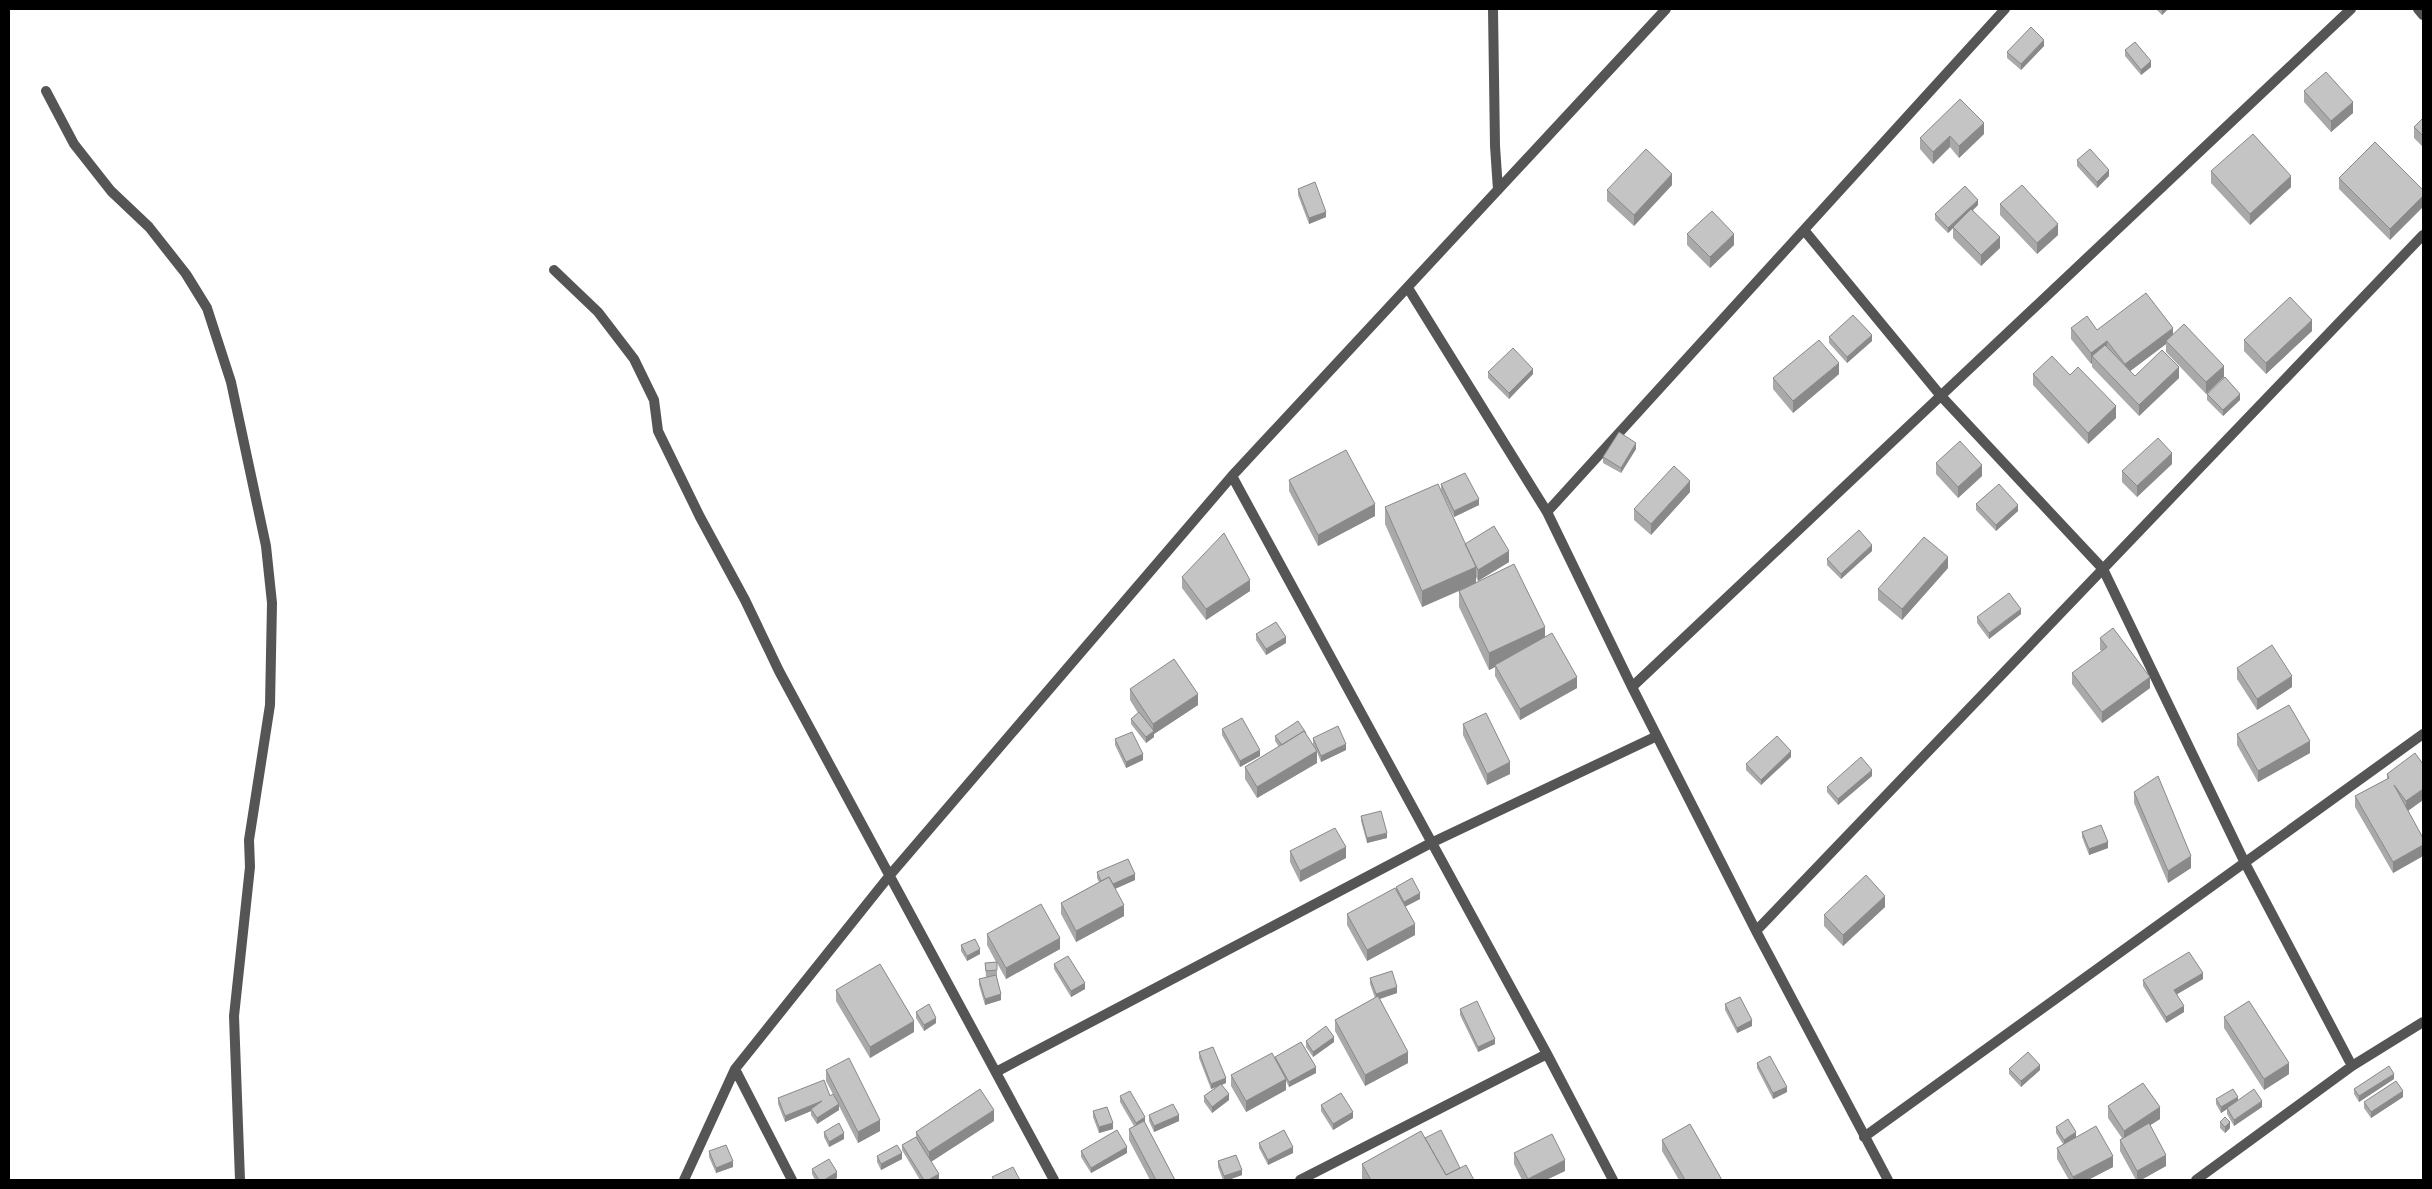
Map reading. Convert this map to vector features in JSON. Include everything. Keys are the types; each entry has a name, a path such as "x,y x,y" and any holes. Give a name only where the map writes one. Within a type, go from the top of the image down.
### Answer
{"street":[{"path":"1493,9 1495,146 1498,190"},
{"path":"684,1180 735,1069 890,874 1232,476 1666,9"},
{"path":"1547,512 2005,9"},
{"path":"1632,687 2351,9"},
{"path":"2418,9 2423,15"},
{"path":"46,91 74,144 111,191 149,227 186,274 207,308 231,382 266,546 272,603 270,705 248,840 250,866 234,1016 240,1180"},
{"path":"1804,230 1941,396 2103,569 2245,863 2352,1066"},
{"path":"1756,931 2423,235"},
{"path":"554,270 598,312 634,359 654,400 658,431 700,516 745,600 779,671 1054,1180"},
{"path":"1408,288 1547,512 1632,687 1756,931 1888,1180"},
{"path":"1232,476 1547,1054 1613,1180"},
{"path":"1864,1137 2423,734"},
{"path":"996,1072 1431,843 1657,736"},
{"path":"2196,1180 2352,1066 2423,1022"},
{"path":"1300,1180 1547,1054"},
{"path":"735,1069 792,1180"}],"building":[{"path":"2031,27 2044,40 2021,64 2007,52"},
{"path":"2135,42 2151,61 2141,70 2125,50"},
{"path":"2326,72 2353,102 2331,121 2304,91"},
{"path":"1960,99 1984,123 1959,146 1950,136 1933,152 1920,138"},
{"path":"2423,118 2423,136 2414,127"},
{"path":"2253,134 2291,176 2250,214 2211,171"},
{"path":"2375,142 2423,190 2423,196 2390,229 2339,178"},
{"path":"1646,149 1672,174 1634,215 1607,190"},
{"path":"2090,149 2109,170 2097,182 2077,160"},
{"path":"1315,182 1326,212 1309,218 1298,189"},
{"path":"2022,185 2058,224 2037,243 2000,204"},
{"path":"1965,186 1978,200 1948,228 1935,214"},
{"path":"1971,209 2000,237 1981,255 1953,227"},
{"path":"1712,211 1734,234 1710,257 1687,234"},
{"path":"2146,293 2173,328 2125,364 2107,341 2091,353 2071,328 2087,316 2097,330"},
{"path":"2290,297 2312,320 2266,363 2244,340"},
{"path":"1853,315 1872,335 1847,357 1829,337"},
{"path":"2184,324 2224,366 2206,382 2166,341"},
{"path":"1819,340 1839,363 1793,401 1773,378"},
{"path":"2105,345 2135,376 2162,350 2179,367 2139,405 2092,356"},
{"path":"1513,348 1533,369 1509,393 1488,372"},
{"path":"2052,356 2070,375 2078,367 2116,406 2088,433 2033,374"},
{"path":"2225,377 2240,394 2223,410 2207,394"},
{"path":"1619,432 1636,443 1621,468 1603,457"},
{"path":"2158,438 2172,453 2137,486 2122,471"},
{"path":"1960,441 1982,465 1958,487 1936,463"},
{"path":"1346,450 1375,504 1318,535 1289,480"},
{"path":"1674,466 1690,481 1651,524 1634,509"},
{"path":"1465,473 1479,499 1454,511 1441,484"},
{"path":"1438,484 1476,567 1422,591 1385,507"},
{"path":"1999,484 2018,505 1996,525 1976,504"},
{"path":"1494,526 1509,551 1478,570 1465,544"},
{"path":"1859,530 1872,545 1841,574 1827,559"},
{"path":"1224,533 1250,580 1206,609 1182,577"},
{"path":"1924,537 1948,557 1902,609 1878,589"},
{"path":"1514,564 1545,627 1489,653 1459,591"},
{"path":"2009,593 2021,609 1989,633 1977,617"},
{"path":"1276,622 1286,637 1266,649 1256,634"},
{"path":"2113,628 2150,677 2102,712 2072,673 2107,647 2100,638"},
{"path":"1552,633 1577,677 1520,709 1495,665"},
{"path":"2272,645 2292,676 2257,699 2237,668"},
{"path":"1174,659 1198,694 1153,724 1130,689"},
{"path":"2289,705 2310,741 2258,771 2237,734"},
{"path":"1139,712 1154,731 1146,737 1131,719"},
{"path":"1486,713 1510,762 1487,774 1463,724"},
{"path":"1242,718 1260,750 1240,761 1222,729"},
{"path":"1298,721 1306,733 1304,731 1282,745 1275,736"},
{"path":"1338,726 1346,744 1321,756 1313,738"},
{"path":"1304,731 1317,751 1257,787 1245,767"},
{"path":"1132,732 1143,754 1126,762 1115,739"},
{"path":"1777,736 1791,751 1761,780 1746,764"},
{"path":"2415,753 2423,764 2423,789 2406,801 2394,785 2423,838 2423,845 2393,862 2355,796 2389,778 2387,774"},
{"path":"1861,757 1872,770 1838,799 1827,787"},
{"path":"2158,776 2191,856 2168,871 2134,792"},
{"path":"1381,811 1387,833 1367,838 1361,816"},
{"path":"2101,825 2108,842 2089,849 2082,832"},
{"path":"1335,828 1346,847 1300,871 1290,851"},
{"path":"1128,859 1135,874 1113,884 1109,877 1101,881 1097,872"},
{"path":"1866,875 1885,896 1843,935 1824,915"},
{"path":"1109,877 1124,905 1076,931 1061,903"},
{"path":"1412,878 1420,893 1404,902 1396,887"},
{"path":"1395,888 1415,924 1367,950 1347,914"},
{"path":"1041,904 1060,938 1006,968 987,934"},
{"path":"975,939 980,949 967,956 961,945"},
{"path":"2189,952 2203,973 2174,990 2184,1006 2166,1017 2143,980"},
{"path":"1068,956 1085,983 1071,991 1054,964"},
{"path":"997,962 997,970 986,971 985,963"},
{"path":"880,964 914,1021 870,1047 836,990"},
{"path":"1392,971 1397,987 1376,994 1370,978"},
{"path":"996,975 1001,994 985,999 979,979"},
{"path":"1378,996 1408,1052 1365,1075 1335,1020"},
{"path":"1740,997 1752,1020 1737,1028 1725,1004"},
{"path":"1477,1001 1495,1039 1478,1047 1460,1009"},
{"path":"2249,1001 2289,1063 2264,1079 2224,1017"},
{"path":"929,1004 936,1018 924,1025 916,1012"},
{"path":"1326,1026 1334,1037 1313,1052 1306,1041"},
{"path":"1301,1042 1316,1067 1289,1082 1275,1057"},
{"path":"1213,1047 1226,1078 1211,1084 1199,1052"},
{"path":"2028,1052 2040,1065 2021,1081 2009,1069"},
{"path":"1272,1053 1286,1079 1246,1101 1231,1075"},
{"path":"1770,1056 1787,1087 1773,1093 1757,1063"},
{"path":"849,1058 880,1120 858,1132 826,1070"},
{"path":"2389,1066 2394,1074 2359,1096 2354,1089"},
{"path":"824,1080 830,1096 833,1094 839,1104 817,1118 811,1109 822,1101 785,1116 778,1098"},
{"path":"2396,1081 2403,1091 2371,1112 2364,1102"},
{"path":"2143,1083 2160,1107 2124,1131 2108,1106"},
{"path":"1221,1084 1229,1094 1212,1107 1204,1096"},
{"path":"980,1089 994,1110 929,1152 916,1132"},
{"path":"2233,1089 2238,1097 2221,1107 2216,1099"},
{"path":"2254,1089 2262,1101 2234,1120 2227,1108"},
{"path":"1130,1091 1145,1117 1136,1123 1120,1096"},
{"path":"1341,1093 1353,1112 1333,1124 1321,1105"},
{"path":"1173,1104 1179,1115 1154,1126 1149,1115"},
{"path":"1107,1107 1113,1123 1099,1127 1093,1111"},
{"path":"2225,1117 2230,1122 2225,1127 2220,1122"},
{"path":"2068,1119 2076,1132 2064,1140 2056,1127"},
{"path":"1144,1121 1175,1180 1156,1180 1129,1129"},
{"path":"839,1123 844,1133 829,1142 824,1132"},
{"path":"2149,1123 2166,1155 2137,1171 2120,1140"},
{"path":"1690,1124 1722,1180 1685,1180 1662,1140"},
{"path":"2096,1126 2113,1156 2073,1177 2057,1148"},
{"path":"1117,1130 1127,1147 1091,1168 1081,1151"},
{"path":"1284,1130 1293,1147 1268,1160 1259,1143"},
{"path":"1441,1130 1460,1168 1446,1175 1425,1138"},
{"path":"1421,1131 1446,1175 1466,1165 1474,1180 1371,1180 1362,1164"},
{"path":"1552,1134 1565,1160 1528,1179 1514,1153"},
{"path":"916,1137 939,1174 928,1180 924,1180 902,1145"},
{"path":"726,1145 733,1161 716,1168 709,1151"},
{"path":"897,1145 902,1153 881,1164 877,1156"},
{"path":"1236,1155 1242,1170 1224,1176 1218,1161"},
{"path":"829,1159 837,1172 824,1180 819,1180 812,1169"},
{"path":"1013,1167 1020,1180 994,1180 992,1177"}]}
